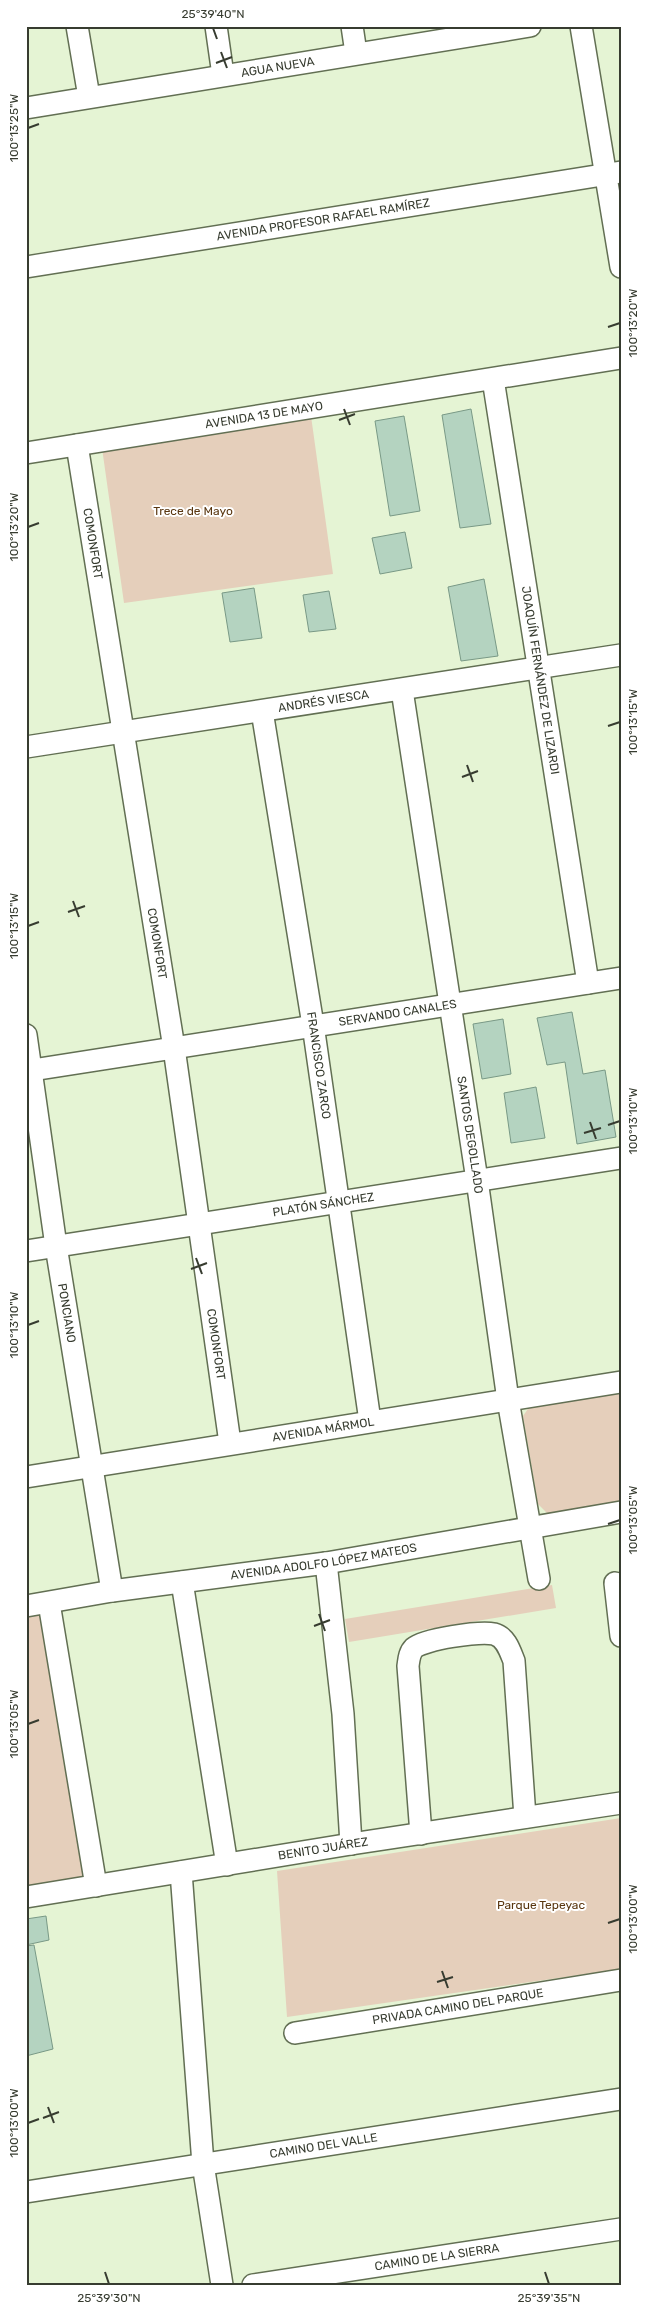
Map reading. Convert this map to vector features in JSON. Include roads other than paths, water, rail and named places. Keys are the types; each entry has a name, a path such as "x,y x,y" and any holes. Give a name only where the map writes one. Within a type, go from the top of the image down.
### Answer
{"street":[{"path":"77,26 89,97"},
{"path":"216,26 223,75"},
{"path":"352,26 356,53"},
{"name":"AGUA NUEVA","path":"26,108 491,30 530,26"},
{"path":"582,26 613,173 621,267"},
{"name":"AVENIDA PROFESOR RAFAEL RAMÍREZ","path":"26,267 613,173"},
{"name":"AVENIDA 13 DE MAYO","path":"26,452 621,358"},
{"name":"JOAQUÍN FERNÁNDEZ DE LIZARDI","path":"493,379 588,983"},
{"name":"COMONFORT","path":"77,445 174,1048 230,1443"},
{"name":"ANDRÉS VIESCA","path":"26,747 621,655"},
{"name":"SANTOS DEGOLLADO","path":"402,690 477,1180 508,1400 539,1579"},
{"name":"FRANCISCO ZARCO","path":"262,711 313,1025 370,1421"},
{"name":"SERVANDO CANALES","path":"29,1070 450,1003 621,978"},
{"name":"PONCIANO","path":"26,1035 29,1070 56,1246 112,1591"},
{"path":"620,1158 621,1162"},
{"name":"PLATÓN SÁNCHEZ","path":"26,1251 620,1158"},
{"name":"AVENIDA MÁRMOL","path":"26,1477 92,1468 230,1443 621,1382"},
{"name":"AVENIDA ADOLFO LÓPEZ MATEOS","path":"26,1606 112,1591 326,1563 621,1512"},
{"path":"326,1563 343,1714 351,1844"},
{"path":"182,1582 227,1865"},
{"path":"615,1583 621,1636"},
{"path":"49,1603 96,1886"},
{"path":"421,1834 408,1666 414,1648 427,1642 481,1634 495,1634 505,1641 514,1661 525,1817"},
{"name":"BENITO JUÁREZ","path":"26,1897 351,1844 621,1803"},
{"path":"181,1872 203,2164 222,2285"},
{"name":"PRIVADA CAMINO DEL PARQUE","path":"295,2034 621,1980"},
{"name":"CAMINO DEL VALLE","path":"26,2192 621,2098"},
{"name":"CAMINO DE LA SIERRA","path":"253,2285 621,2229"}],"park label":[{"name":"Trece de Mayo","path":"193,511"},
{"name":"Parque Tepeyac","path":"541,1905"}]}
